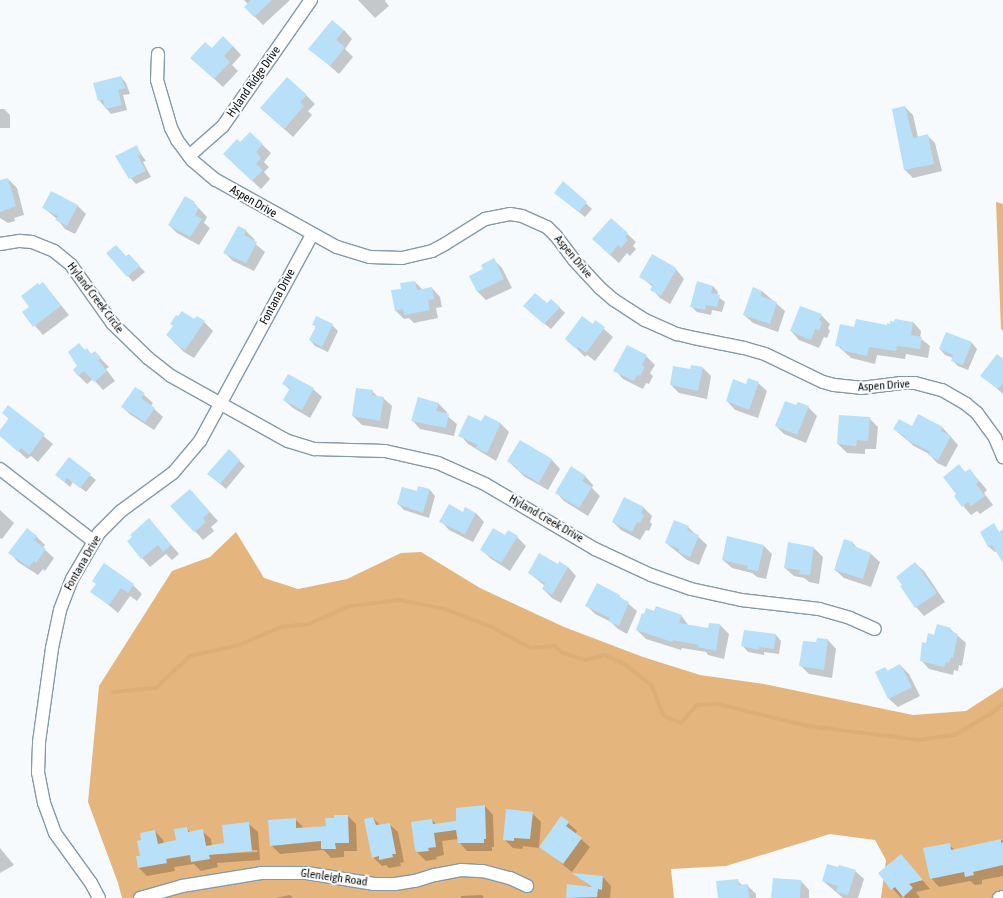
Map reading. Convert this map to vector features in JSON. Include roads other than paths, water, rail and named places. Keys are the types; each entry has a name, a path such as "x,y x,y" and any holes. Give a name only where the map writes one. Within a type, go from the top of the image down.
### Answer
{"street":[{"name":"Hyland Ridge Drive","path":"189,156 223,126 311,0"},
{"name":"Aspen Drive","path":"158,54 157,80 171,128 189,156 216,180 312,235 354,253 387,259 402,258 424,253 445,244 485,219 510,214 522,216 547,227 600,288 619,303 645,320 677,334 765,354 808,376 834,385 861,388 900,383 915,383 942,390 966,404 977,413 995,438 1003,457"},
{"name":"Fontana Drive","path":"98,898 91,883 53,828 44,804 38,772 39,742 55,627 65,593 93,541 121,511 160,484 184,462 200,441 221,405 312,235"},
{"name":"Hyland Creek Circle","path":"0,244 20,241 32,242 54,251 71,265 99,306 130,342 171,376 221,405"},
{"name":"Hyland Creek Drive","path":"221,405 288,441 302,446 328,450 384,451 452,467 485,484 611,557 673,583 741,600 818,609 850,618 875,629"},
{"path":"0,469 93,541"},
{"name":"Glenleigh Road","path":"140,898 182,886 261,873 307,873 374,884 395,884 415,881 461,870 483,871 510,878 528,886"},
{"path":"999,898 1003,897"}],"waterway":[{"path":"113,692 156,688 190,656 239,645 281,627 309,624 350,606 400,600 445,609 492,627 531,648 555,646 563,653 586,660 605,655 626,665 652,685 664,716 681,723 697,705 718,704 809,726 918,740 955,735 992,713 1003,704"}]}
